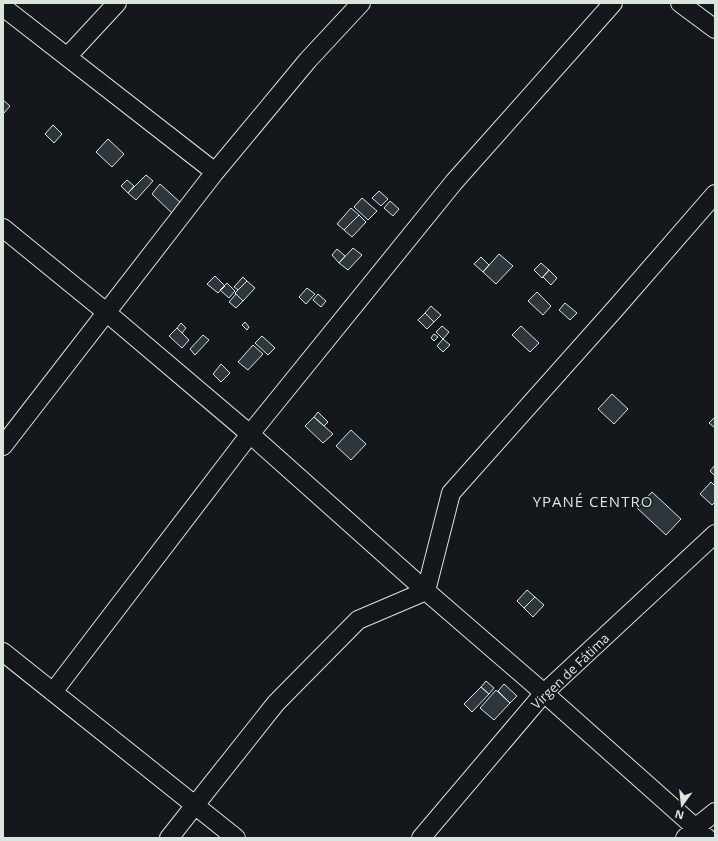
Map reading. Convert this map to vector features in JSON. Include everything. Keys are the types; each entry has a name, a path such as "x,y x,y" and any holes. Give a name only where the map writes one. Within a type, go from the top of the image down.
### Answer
{"street":[{"path":"67,57 116,3"},
{"path":"3,446 215,172 308,60 361,3"},
{"path":"53,692 250,434 454,182 613,3"},
{"path":"680,3 715,29"},
{"path":"3,7 215,172"},
{"path":"426,591 451,493 715,194"},
{"path":"3,228 106,312 250,434 426,591 544,693 696,835 715,812"},
{"name":"Virgen de Fátima","path":"421,838 544,693 715,534"},
{"path":"170,838 276,703 358,620 426,591"},
{"path":"3,652 236,838"}],"building":[{"path":"3,100 10,106 4,113 3,112"},
{"path":"53,125 62,134 54,143 45,134"},
{"path":"108,139 124,154 112,167 96,152"},
{"path":"146,175 153,181 136,200 128,193"},
{"path":"127,180 134,186 128,193 121,186"},
{"path":"160,184 182,204 173,214 152,194"},
{"path":"379,191 388,199 381,206 372,198"},
{"path":"362,198 377,211 368,220 354,207"},
{"path":"390,201 399,209 393,216 384,208"},
{"path":"351,208 359,215 344,230 337,224"},
{"path":"359,215 366,222 352,237 344,230"},
{"path":"353,248 362,255 348,270 339,263"},
{"path":"337,249 345,256 339,263 332,255"},
{"path":"499,254 513,266 496,284 483,272"},
{"path":"481,257 489,265 483,272 474,264"},
{"path":"541,263 549,270 542,278 534,270"},
{"path":"549,270 557,278 551,285 543,277"},
{"path":"215,276 225,286 218,293 207,284"},
{"path":"243,277 247,281 238,290 234,287"},
{"path":"247,281 255,288 243,301 235,293"},
{"path":"227,283 235,291 229,298 220,290"},
{"path":"307,288 315,294 306,304 299,297"},
{"path":"537,292 551,306 543,315 528,301"},
{"path":"236,294 243,301 236,308 229,302"},
{"path":"318,294 326,301 321,307 313,300"},
{"path":"565,303 577,313 570,320 559,310"},
{"path":"431,306 441,315 434,322 425,313"},
{"path":"425,313 434,322 427,329 418,320"},
{"path":"245,322 249,327 247,330 242,325"},
{"path":"181,323 186,328 182,333 177,328"},
{"path":"442,326 449,332 443,339 436,332"},
{"path":"521,326 539,343 530,352 512,335"},
{"path":"177,328 189,340 182,348 169,336"},
{"path":"434,334 438,337 434,341 431,338"},
{"path":"203,335 209,340 195,355 190,349"},
{"path":"262,336 275,348 268,355 255,343"},
{"path":"443,339 450,345 443,352 437,346"},
{"path":"253,345 263,354 248,370 238,362"},
{"path":"221,364 230,373 221,382 213,374"},
{"path":"612,394 628,409 614,424 598,409"},
{"path":"318,412 328,422 324,426 314,417"},
{"path":"314,417 333,434 323,443 305,426"},
{"path":"715,418 715,428 709,423"},
{"path":"351,430 366,444 351,460 336,446"},
{"path":"715,465 715,476 710,471"},
{"path":"711,482 715,486 715,502 712,505 700,494"},
{"path":"652,492 681,519 666,535 637,508"},
{"path":"527,590 535,597 524,608 517,601"},
{"path":"535,597 544,605 533,617 524,608"},
{"path":"486,681 494,688 489,694 481,687"},
{"path":"504,684 517,696 510,703 498,691"},
{"path":"481,687 489,694 472,712 464,704"},
{"path":"496,690 510,703 494,720 480,708"}],"district":[{"name":"YPANÉ CENTRO","path":"593,501"}]}
